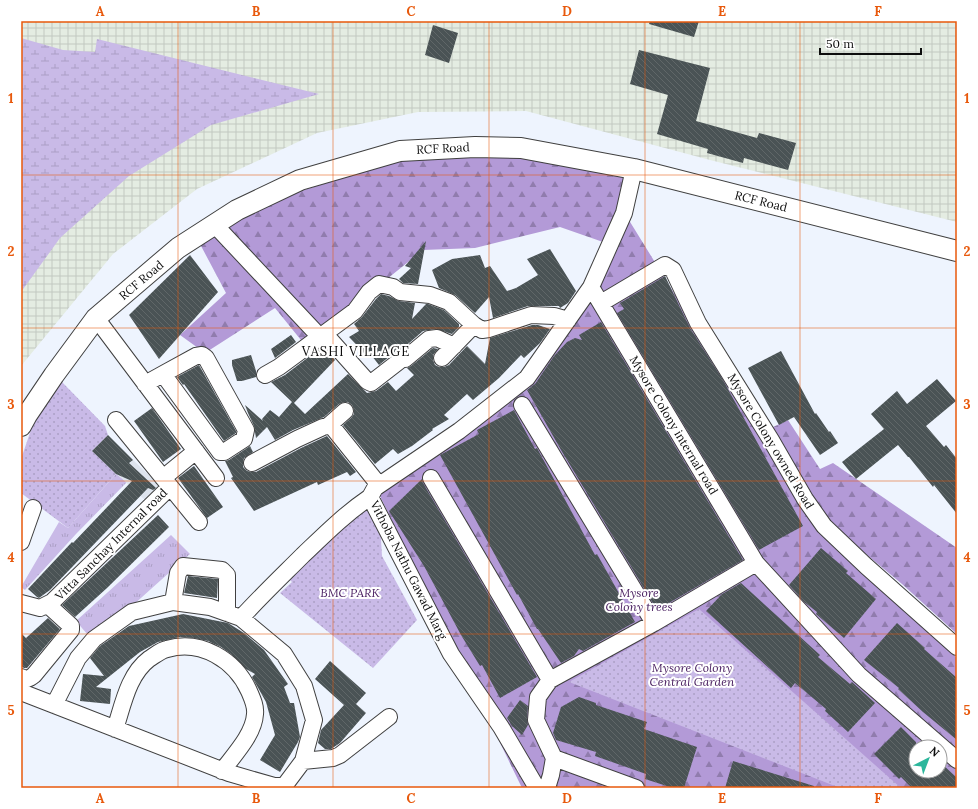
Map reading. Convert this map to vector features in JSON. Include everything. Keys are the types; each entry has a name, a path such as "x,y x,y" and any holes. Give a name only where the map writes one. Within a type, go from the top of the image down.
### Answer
{"street":[{"name":"RCF Road","path":"21,426 54,375 96,318 178,248 237,210 300,180 400,151 476,146 521,148 634,169 957,251"},
{"name":"Vithoba Nathu Gawad Marg","path":"537,788 501,727 451,654 375,491 459,431 527,378 591,287 624,213 634,169"},
{"path":"214,224 367,382 371,383 402,359 405,359 429,339 437,338 454,346"},
{"name":"Mysore Colony owned Road","path":"601,303 665,265 673,270 698,323 805,499 824,526 957,648"},
{"path":"265,375 279,367 355,311 369,292 379,284 393,287 400,292 430,295 449,302 474,325 482,330 531,315 554,316 568,320"},
{"name":"Mysore Colony internal road","path":"591,287 756,563 859,675 957,760"},
{"path":"96,318 216,478"},
{"path":"442,358 474,325"},
{"path":"146,384 163,374 196,356 202,355 206,358 246,430 244,439 224,452 220,452 163,374"},
{"path":"522,405 654,623"},
{"path":"252,463 297,439 328,426 345,411"},
{"name":"Vitta Sanchay Internal road","path":"116,420 167,482"},
{"path":"234,616 262,595 337,522 375,491 330,424"},
{"name":"Vitta Sanchay Internal road","path":"21,603 40,608 48,605 99,557 196,451"},
{"path":"431,478 550,680"},
{"path":"167,482 199,522"},
{"path":"21,542 33,508"},
{"path":"547,788 554,758 536,720 538,697 550,680 654,623 756,563"},
{"path":"173,602 178,573 183,566 222,570 227,576 234,616"},
{"path":"21,692 54,705 115,729 222,771 274,786 285,785 303,760 314,720 304,686 284,654 234,616 210,607 173,602 132,612 94,639 78,658 54,705"},
{"path":"21,677 26,680 34,675 71,630 71,626 48,605"},
{"path":"115,729 132,678 148,660 167,649 187,646 206,650 222,657 235,669 246,685 253,700 256,713 252,730 222,771"},
{"path":"303,760 333,758 340,755 389,718"},
{"path":"554,758 636,788"}],"shaded area":[{"path":"21,21 957,21 957,222 710,160 526,111 418,112 317,133 197,189 113,254 21,366"},
{"path":"133,460 159,485 145,500 118,475"}],"green space":[{"path":"21,38 63,50 95,52 97,39 319,94 211,125 129,176 60,238 21,292"},
{"path":"509,155 627,174 618,212 603,242 560,227 475,248 423,250 305,345 275,308 205,353 180,335 226,293 200,244 234,219 291,194 405,159"},
{"name":"Mysore Colony trees","path":"627,217 766,442 815,527 957,658 957,788 522,788 378,492 527,378"},
{"path":"60,380 105,426 108,435 92,451 116,474 68,528 21,493 21,459 34,421"},
{"path":"788,420 820,469 833,463 957,548 957,634 902,584 820,516 771,428"},
{"path":"116,474 127,482 76,534 25,590 21,587 59,522 68,528"},
{"name":"BMC PARK","path":"378,492 382,556 417,620 373,668 280,593 292,582 290,580"},
{"path":"171,535 190,554 93,641 76,621"},
{"name":"Mysore Colony Central Garden","path":"699,609 901,788 840,788 569,682"}],"building":[{"path":"650,21 699,21 694,37 649,24"},
{"path":"433,25 458,33 449,63 425,55"},
{"path":"639,50 710,68 696,121 757,138 759,133 796,143 788,170 744,158 743,163 707,153 708,149 657,134 668,95 630,84"},
{"path":"426,241 418,284 403,283 399,279 411,268 405,266"},
{"path":"550,249 576,291 568,303 560,308 559,306 528,306 493,318 489,297 475,313 455,295 439,288 432,270 452,259 480,255 485,268 490,266 507,291 516,288 538,275 527,259"},
{"path":"190,255 218,292 159,359 129,315"},
{"path":"665,276 690,328 723,380 803,526 759,550 617,313 624,309 620,303"},
{"path":"381,294 399,301 415,303 412,319 426,304 428,304 444,310 459,324 459,327 452,334 436,329 423,331 401,350 396,351 379,365 368,351 365,354 349,337 359,331 354,324 362,317"},
{"path":"601,322 743,560 657,610 561,450 527,390 535,384 554,356 567,342 575,338 582,340 579,335"},
{"path":"532,325 538,325 550,329 540,343 524,358 521,355 499,378 473,400 467,394 444,415 449,419 432,429 433,430 412,446 398,454 393,449 375,464 343,425 354,414 352,405 348,402 339,404 324,417 293,430 275,440 267,427 256,438 254,426 245,405 263,421 262,419 270,410 279,417 292,402 271,382 285,375 323,346 335,360 294,403 305,414 348,374 367,393 376,391 388,382 396,391 414,375 407,368 433,348 438,349 433,355 433,360 435,365 439,367 449,365 467,346 485,364 490,338"},
{"path":"291,335 296,342 275,358 271,349"},
{"path":"781,351 815,414 816,413 838,443 820,455 794,417 779,425 748,368"},
{"path":"251,355 256,371 256,377 237,381 232,360"},
{"path":"199,365 236,431 236,433 224,441 184,384 183,385 177,377"},
{"path":"937,379 956,401 926,426 944,447 946,445 957,459 957,514 934,485 933,487 898,445 856,479 842,462 884,429 871,414 897,391 907,404"},
{"path":"152,408 181,449 163,462 134,421"},
{"path":"514,410 535,449 537,448 595,555 597,554 635,622 583,651 579,649 574,656 561,663 537,629 518,594 517,595 440,455 479,434 477,430"},
{"path":"108,435 133,460 129,463 156,488 153,490 148,488 50,590 39,598 28,589 132,481 116,474 92,451"},
{"path":"327,436 356,472 350,476 347,472 318,485 317,482 254,511 231,478 233,477 225,461 229,460 250,446 253,452 244,458 243,467 247,471 256,472"},
{"path":"194,466 223,507 207,518 178,478"},
{"path":"422,479 537,677 500,698 482,665 480,666 461,635 424,566 389,511"},
{"path":"158,515 169,527 107,588 75,617 62,605"},
{"path":"821,548 848,571 846,573 876,599 844,638 816,614 817,612 804,602 789,585"},
{"path":"188,576 218,579 217,598 184,593"},
{"path":"741,583 820,655 818,657 850,684 852,682 875,703 848,732 825,711 826,709 795,683 791,688 706,611 722,594"},
{"path":"183,614 228,623 244,633 264,650 288,684 284,687 290,703 294,703 300,737 280,772 260,760 275,735 266,702 252,677 255,674 246,669 231,654 208,641 180,637 158,642 140,652 96,687 111,689 110,704 80,701 83,674 104,676 90,658 100,646 129,626"},
{"path":"48,618 60,629 27,668 24,668 21,666 21,633 26,638"},
{"path":"897,623 957,678 957,740 923,712 898,689 899,688 864,660"},
{"path":"330,661 366,693 356,704 366,713 340,743 331,749 325,749 318,743 321,730 344,705 315,679"},
{"path":"579,697 596,703 596,705 647,722 644,729 697,747 684,788 673,788 645,779 646,774 595,756 596,752 556,740 553,733 561,707"},
{"path":"520,700 528,706 528,725 522,735 512,726 507,718"},
{"path":"901,727 913,739 908,739 908,779 948,779 948,770 957,778 957,788 912,788 901,777 899,779 874,754"},
{"path":"733,761 814,786 814,788 725,788"}],"district":[{"name":"VASHI VILLAGE","path":"356,351"}]}
